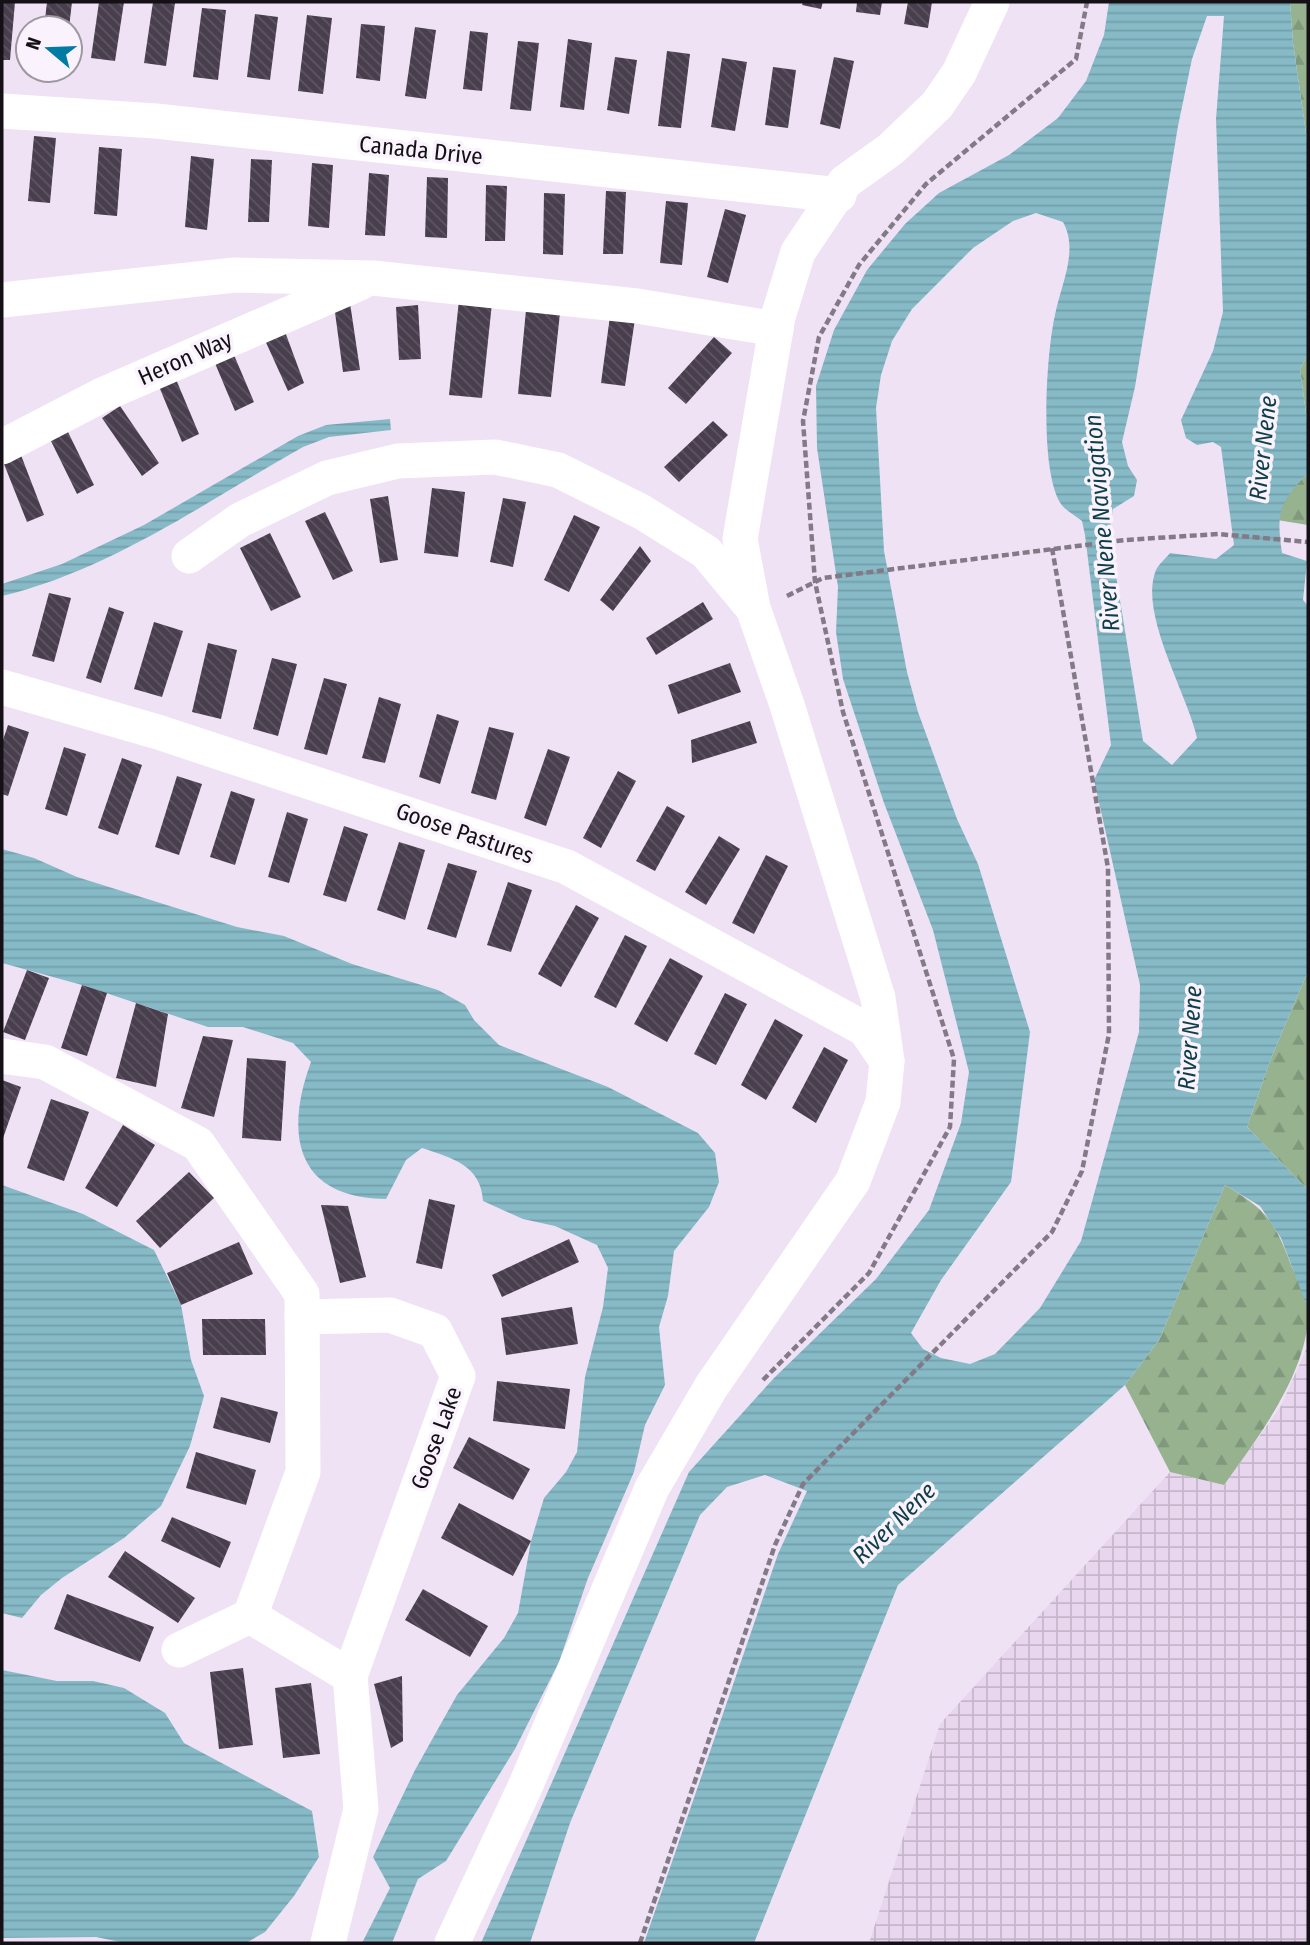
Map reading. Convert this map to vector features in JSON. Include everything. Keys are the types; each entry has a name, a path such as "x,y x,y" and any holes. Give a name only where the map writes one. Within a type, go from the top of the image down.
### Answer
{"street":[{"path":"452,1943 525,1787 652,1488 711,1387 853,1181 883,1102 887,1061 880,1009 788,705 753,608 740,539 776,329 798,252 839,195 845,182 891,149 937,105 960,73 992,2"},
{"name":"Canada Drive","path":"2,111 156,121 839,195"},
{"name":"Heron Way","path":"2,300 235,275 373,278 637,306 776,329"},
{"name":"Heron Way","path":"2,447 102,395 373,278"},
{"path":"190,556 240,520 327,478 398,461 495,457 558,470 642,512 706,552 753,608"},
{"name":"Goose Pastures","path":"2,687 158,732 567,867 865,1028 887,1061"},
{"path":"2,1056 45,1062 198,1144 302,1294 303,1472 250,1616 179,1650"},
{"name":"Goose Lake","path":"302,1317 390,1315 435,1331 458,1376 349,1676 361,1809 328,1943"},
{"path":"250,1616 349,1676"}],"path":[{"path":"823,578 1125,540 1218,534 1308,542"},
{"path":"640,1943 775,1545 803,1484 1052,1232 1082,1171 1109,1034 1108,868 1052,548"}],"shaded area":[{"path":"1308,1345 1308,1943 869,1943 940,1724 1170,1472 1224,1485 1281,1406"}],"green space":[{"path":"1290,2 1308,2 1308,147 1293,43"},
{"path":"1308,354 1308,428 1300,369"},
{"path":"1308,473 1308,525 1277,520 1286,495"},
{"path":"1308,971 1308,1190 1247,1127 1270,1061"},
{"path":"1225,1185 1259,1209 1273,1226 1301,1287 1308,1310 1306,1333 1291,1380 1266,1425 1224,1485 1170,1472 1125,1385 1159,1340"}],"water":[{"path":"1109,2 1290,2 1308,147 1308,354 1300,369 1308,428 1308,473 1285,501 1279,528 1282,553 1307,561 1303,600 1308,606 1308,971 1270,1061 1247,1127 1308,1190 1308,1309 1281,1238 1260,1206 1225,1185 1159,1340 1125,1385 898,1585 754,1943 644,1943 778,1554 807,1491 765,1475 727,1487 700,1515 570,1823 530,1943 481,1943 689,1472 774,1378 876,1279 929,1210 961,1123 969,1072 933,930 884,803 843,679 836,632 838,587 817,448 816,386 834,330 867,270 905,224 939,193 1009,155 1058,118 1086,81 1104,35","holes":["1207,16 1224,16 1216,119 1223,312 1213,351 1181,420 1186,438 1197,445 1213,442 1221,447 1234,545 1216,559 1170,553 1156,570 1152,588 1159,631 1197,738 1172,765 1143,741 1109,533 1113,509 1134,496 1137,480 1128,466 1122,442 1135,387 1178,126 1192,59","1036,213 1063,222 1069,244 1067,268 1055,315 1049,356 1047,440 1054,488 1061,504 1082,521 1085,535 1111,745 1094,780 1140,985 1139,1032 1081,1241 1040,1308 995,1354 970,1364 941,1358 923,1349 911,1333 941,1280 1011,1182 1030,1032 978,864 957,819 918,712 907,672 884,551 876,408 881,375 892,341 912,309 973,248 1013,221"]},
{"path":"390,419 391,430 329,437 303,447 120,552 42,584 2,596 2,584 62,564 144,525 298,436 326,425"},
{"path":"2,849 34,858 77,877 237,927 284,936 352,964 438,990 465,1005 474,1020 499,1045 608,1087 698,1133 715,1153 719,1182 709,1207 674,1251 668,1296 659,1327 665,1385 645,1425 634,1472 588,1578 559,1662 515,1749 446,1861 418,1879 392,1943 362,1943 390,1888 373,1857 415,1770 457,1695 504,1638 518,1613 531,1541 544,1498 566,1472 577,1452 585,1377 603,1307 608,1268 597,1245 555,1226 523,1219 483,1201 477,1179 471,1171 444,1155 422,1148 406,1160 386,1199 356,1196 333,1187 316,1174 305,1158 299,1137 303,1089 311,1062 293,1043 243,1027 208,1027 82,985 2,963"},
{"path":"2,1185 83,1214 154,1250 181,1305 191,1360 204,1396 190,1446 161,1506 124,1538 62,1578 41,1595 22,1618 2,1613"},
{"path":"2,1670 57,1681 93,1681 124,1688 165,1713 184,1743 312,1811 319,1857 294,1896 265,1932 246,1943 125,1943 96,1937 2,1938"}],"building":[{"path":"2,2 15,2 10,60 2,60"},
{"path":"47,2 72,2 71,14 46,14"},
{"path":"99,2 124,2 115,61 91,58"},
{"path":"153,2 175,3 166,66 144,63"},
{"path":"803,2 823,2 821,9 802,5"},
{"path":"857,2 882,2 880,15 856,12"},
{"path":"908,2 932,2 928,28 904,24"},
{"path":"202,8 226,10 218,80 193,77"},
{"path":"255,14 278,17 270,80 247,77"},
{"path":"307,15 332,18 323,94 298,91"},
{"path":"361,24 385,26 380,81 356,78"},
{"path":"415,27 436,30 426,99 405,96"},
{"path":"470,31 488,33 482,91 463,89"},
{"path":"568,39 592,43 584,110 560,107"},
{"path":"518,41 539,43 531,111 510,109"},
{"path":"667,51 690,54 681,128 658,126"},
{"path":"615,57 637,60 629,114 607,110"},
{"path":"834,57 854,61 840,129 820,124"},
{"path":"722,58 747,62 735,131 711,127"},
{"path":"773,67 796,70 788,128 765,125"},
{"path":"34,136 56,138 50,203 28,201"},
{"path":"99,147 122,149 117,216 94,214"},
{"path":"191,156 214,159 207,230 185,227"},
{"path":"251,159 272,160 269,222 248,222"},
{"path":"312,163 333,165 329,228 308,226"},
{"path":"369,173 389,175 385,236 365,235"},
{"path":"427,177 448,178 447,238 425,237"},
{"path":"486,185 507,186 505,241 485,241"},
{"path":"606,191 626,192 623,254 603,254"},
{"path":"544,193 565,194 563,255 543,254"},
{"path":"666,201 688,203 682,265 660,263"},
{"path":"725,209 746,215 728,283 707,277"},
{"path":"459,300 492,303 482,398 449,395"},
{"path":"350,303 360,370 343,372 334,305"},
{"path":"418,305 421,359 399,360 396,307"},
{"path":"526,310 560,313 551,397 518,394"},
{"path":"610,316 635,319 625,386 601,383"},
{"path":"284,329 304,383 288,391 264,338"},
{"path":"714,337 732,353 686,404 668,388"},
{"path":"231,348 254,402 235,411 212,356"},
{"path":"175,377 199,434 182,442 158,384"},
{"path":"120,406 159,463 142,476 102,418"},
{"path":"713,421 728,435 679,482 664,467"},
{"path":"67,430 94,485 77,494 50,439"},
{"path":"19,450 44,515 27,522 2,459"},
{"path":"432,488 465,492 458,557 424,553"},
{"path":"388,496 398,560 380,563 370,499"},
{"path":"503,498 526,502 513,567 490,562"},
{"path":"325,512 353,571 333,580 305,521"},
{"path":"574,515 600,527 569,592 544,580"},
{"path":"270,533 301,597 271,611 240,548"},
{"path":"640,546 651,561 613,611 600,600"},
{"path":"49,593 71,598 54,662 32,656"},
{"path":"703,602 713,619 656,655 646,638"},
{"path":"109,607 124,612 101,683 86,678"},
{"path":"154,622 183,631 162,697 134,689"},
{"path":"208,643 237,650 221,719 192,712"},
{"path":"272,658 297,664 278,736 253,729"},
{"path":"730,663 741,692 678,714 668,685"},
{"path":"324,678 347,684 327,755 304,749"},
{"path":"379,697 401,704 385,763 362,758"},
{"path":"437,714 459,721 440,784 419,777"},
{"path":"750,721 757,743 692,763 691,740"},
{"path":"8,725 29,732 8,796 2,794 2,743"},
{"path":"489,727 514,733 496,800 471,793"},
{"path":"64,747 86,754 67,816 45,809"},
{"path":"548,749 570,757 546,826 524,818"},
{"path":"122,758 142,765 118,835 98,828"},
{"path":"618,771 636,781 601,848 583,838"},
{"path":"177,776 202,784 179,855 155,847"},
{"path":"231,791 255,799 235,865 210,857"},
{"path":"667,806 685,816 655,871 636,861"},
{"path":"287,812 308,819 289,883 268,877"},
{"path":"344,826 368,834 346,902 323,895"},
{"path":"719,836 740,849 706,905 685,892"},
{"path":"399,842 425,850 405,920 377,910"},
{"path":"766,855 788,866 754,934 732,923"},
{"path":"448,863 477,871 456,938 427,929"},
{"path":"508,882 532,890 511,952 487,945"},
{"path":"576,905 599,918 561,987 538,974"},
{"path":"625,935 647,946 616,1008 594,997"},
{"path":"670,958 703,976 667,1042 634,1024"},
{"path":"27,970 49,978 25,1040 3,1032"},
{"path":"82,985 107,993 87,1056 61,1048"},
{"path":"725,993 747,1004 716,1065 694,1054"},
{"path":"136,1003 168,1014 156,1087 116,1078"},
{"path":"775,1019 803,1035 766,1100 741,1085"},
{"path":"203,1036 233,1040 214,1117 181,1108"},
{"path":"824,1047 848,1060 816,1123 792,1108"},
{"path":"247,1058 286,1061 281,1141 242,1138"},
{"path":"2,1080 21,1087 2,1141"},
{"path":"51,1099 89,1112 64,1181 27,1168"},
{"path":"123,1125 155,1145 117,1207 85,1188"},
{"path":"189,1172 214,1198 160,1248 136,1221"},
{"path":"429,1199 455,1205 442,1269 416,1263"},
{"path":"321,1205 348,1206 366,1277 340,1283"},
{"path":"569,1239 579,1262 502,1297 492,1275"},
{"path":"239,1242 253,1274 181,1305 167,1273"},
{"path":"572,1307 578,1344 506,1355 501,1318"},
{"path":"202,1319 265,1319 266,1355 203,1355"},
{"path":"497,1381 570,1389 565,1429 493,1421"},
{"path":"221,1397 278,1412 270,1443 213,1428"},
{"path":"469,1437 530,1469 513,1500 453,1468"},
{"path":"196,1452 256,1470 246,1505 186,1488"},
{"path":"459,1503 531,1541 513,1576 441,1538"},
{"path":"172,1517 231,1542 220,1568 161,1541"},
{"path":"125,1551 195,1598 178,1623 108,1577"},
{"path":"423,1589 488,1626 470,1657 405,1620"},
{"path":"67,1594 154,1627 140,1662 54,1629"},
{"path":"243,1668 253,1745 219,1749 210,1672"},
{"path":"402,1676 403,1741 391,1748 374,1684"},
{"path":"311,1683 320,1754 283,1758 275,1688"}],"water label":[{"name":"River Nene","path":"1263,448"},
{"name":"River Nene Navigation","path":"1102,523"},
{"name":"River Nene","path":"1190,1038"},
{"name":"River Nene","path":"894,1523"}]}
